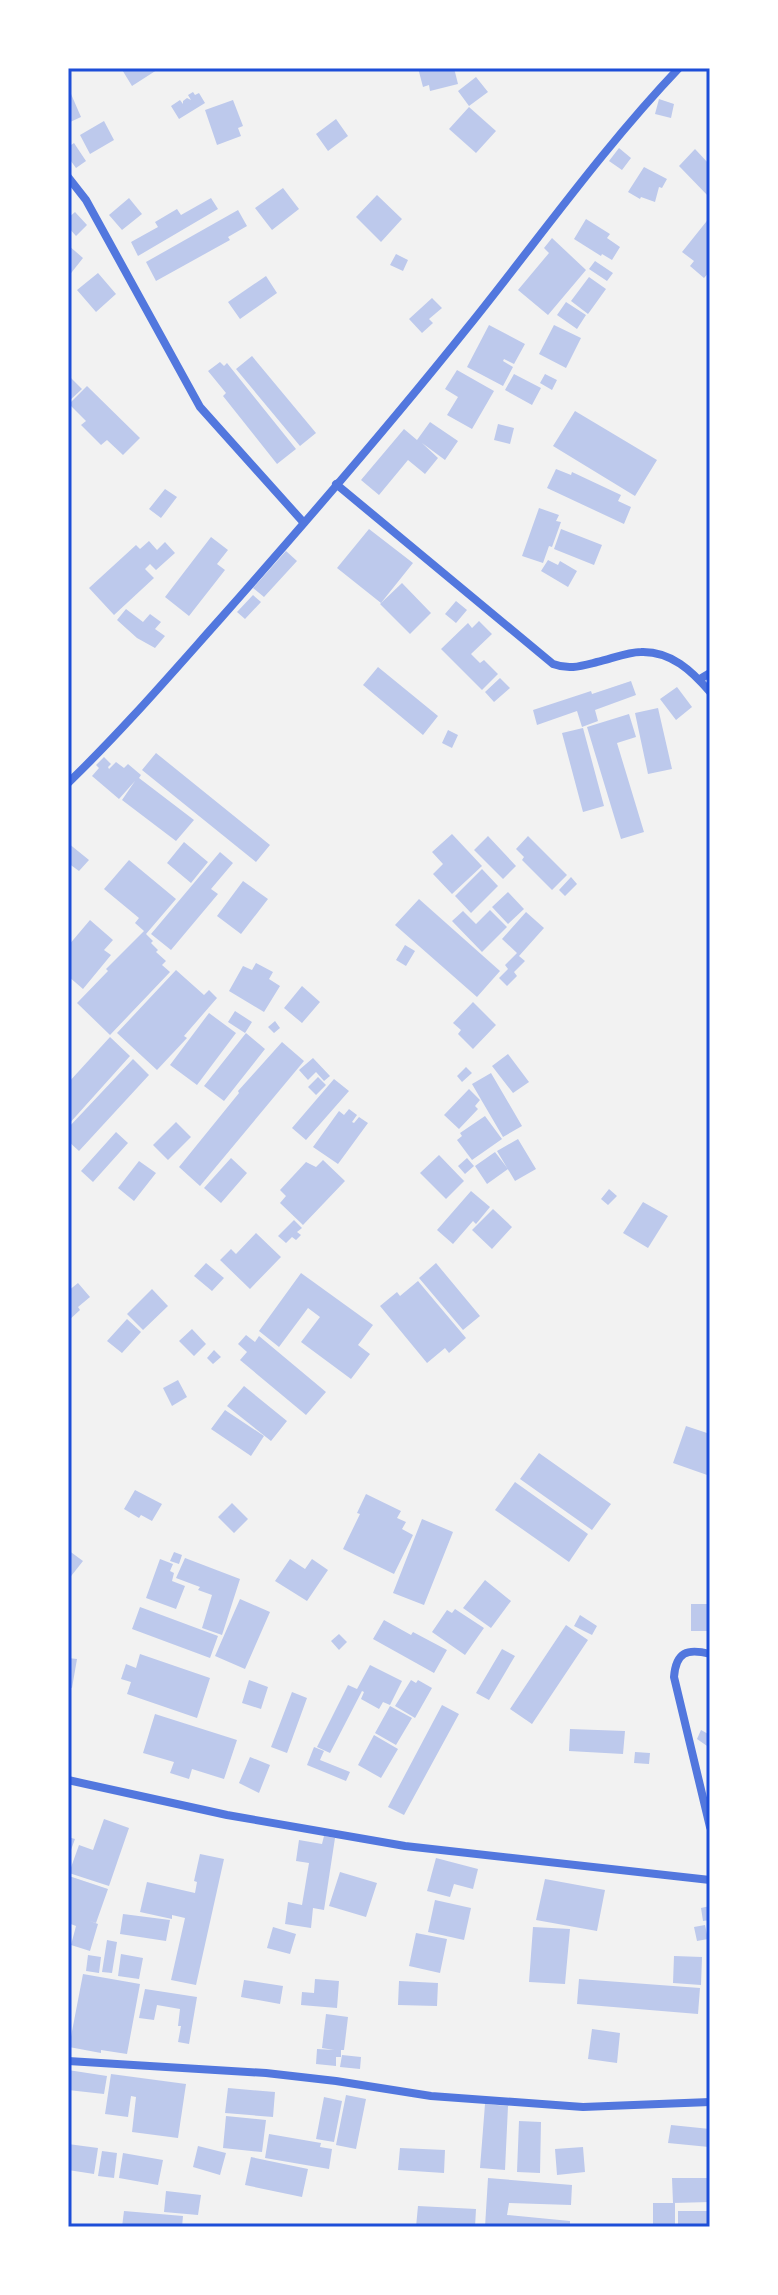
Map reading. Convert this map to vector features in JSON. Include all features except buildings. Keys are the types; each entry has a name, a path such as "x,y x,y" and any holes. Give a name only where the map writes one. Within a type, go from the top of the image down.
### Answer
{"street":[{"path":"68,783 117,734 304,523 459,338 585,177 679,68"},
{"path":"68,177 86,200 200,407 304,523"},
{"path":"336,484 553,664 565,668 579,667 638,652 652,653 688,668 710,692"},
{"path":"700,679 710,673"},
{"path":"710,1654 694,1650 681,1656 675,1664 674,1677 710,1827"},
{"path":"68,1780 227,1815 405,1846 710,1880"},
{"path":"68,2061 266,2073 431,2096 583,2107 710,2102"}]}
